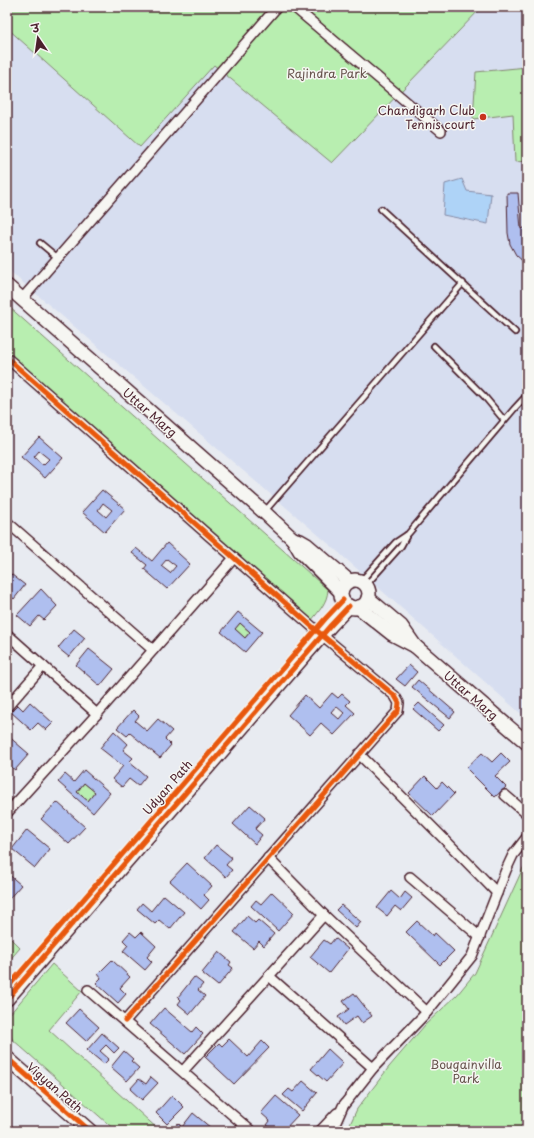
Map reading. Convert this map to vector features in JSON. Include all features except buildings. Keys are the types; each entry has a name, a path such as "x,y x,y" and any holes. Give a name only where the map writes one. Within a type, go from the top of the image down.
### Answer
{"main road":[{"name":"Uttar Marg","path":"7,287 264,512 293,539 300,552 354,594 392,634 415,646 527,743"},
{"name":"Udyan Path","path":"7,988 354,594"},
{"name":"Udyan Path","path":"7,999 319,632"},
{"name":"Vigyan Path","path":"7,1058 90,1131"}],"street":[{"path":"22,299 277,7"},
{"path":"294,7 441,131"},
{"path":"7,358 234,558 395,696 399,703 398,711 125,1021"},
{"path":"7,522 153,650"},
{"path":"7,813 97,714 234,558"},
{"path":"7,634 97,714"},
{"path":"7,707 43,666"},
{"path":"360,754 445,838 497,893"},
{"path":"505,795 527,814"},
{"path":"320,1131 373,1068 427,1012 472,956 513,855 527,836"},
{"path":"268,858 324,915 427,1012"},
{"path":"410,877 480,937"},
{"path":"182,1072 324,915"},
{"path":"269,976 373,1068"},
{"path":"88,990 251,1131"},
{"path":"332,1131 342,1106"}],"lane":[{"path":"381,209 515,332"},
{"path":"40,243 58,258"},
{"path":"264,512 463,283"},
{"path":"434,346 484,396 504,420"},
{"path":"354,594 396,542 408,534 504,420 527,395"}],"shaded area":[{"path":"7,7 527,7 527,719 329,544 7,269"}],"green space":[{"name":"Rajindra Park","path":"7,7 482,7 332,163 214,65 140,147 7,28"},
{"name":"Chandigarh Club Tennis court","path":"527,67 527,161 515,162 513,114 473,119 476,72"},
{"path":"7,305 328,590 324,603 311,621 7,354"},
{"path":"240,623 250,632 245,638 235,629"},
{"path":"84,783 95,792 88,801 77,792"},
{"name":"Bougainvilla Park","path":"527,863 527,1131 347,1131 357,1109 389,1067 425,1025 457,995 475,973 523,868"},
{"path":"7,935 20,948 7,963"},
{"path":"52,964 82,991 49,1030 160,1131 116,1131 12,1039 8,1027 9,1015"}],"water":[{"path":"462,179 467,191 491,194 488,224 443,215 445,184"}],"cycle path":[{"path":"7,358 316,630 395,696 399,703 398,711 125,1021"},
{"path":"7,988 343,600"},
{"path":"7,999 349,606"},
{"path":"7,1058 90,1131"}],"place":[{"name":"Chandigarh Club Tennis court","path":"483,117"}]}
